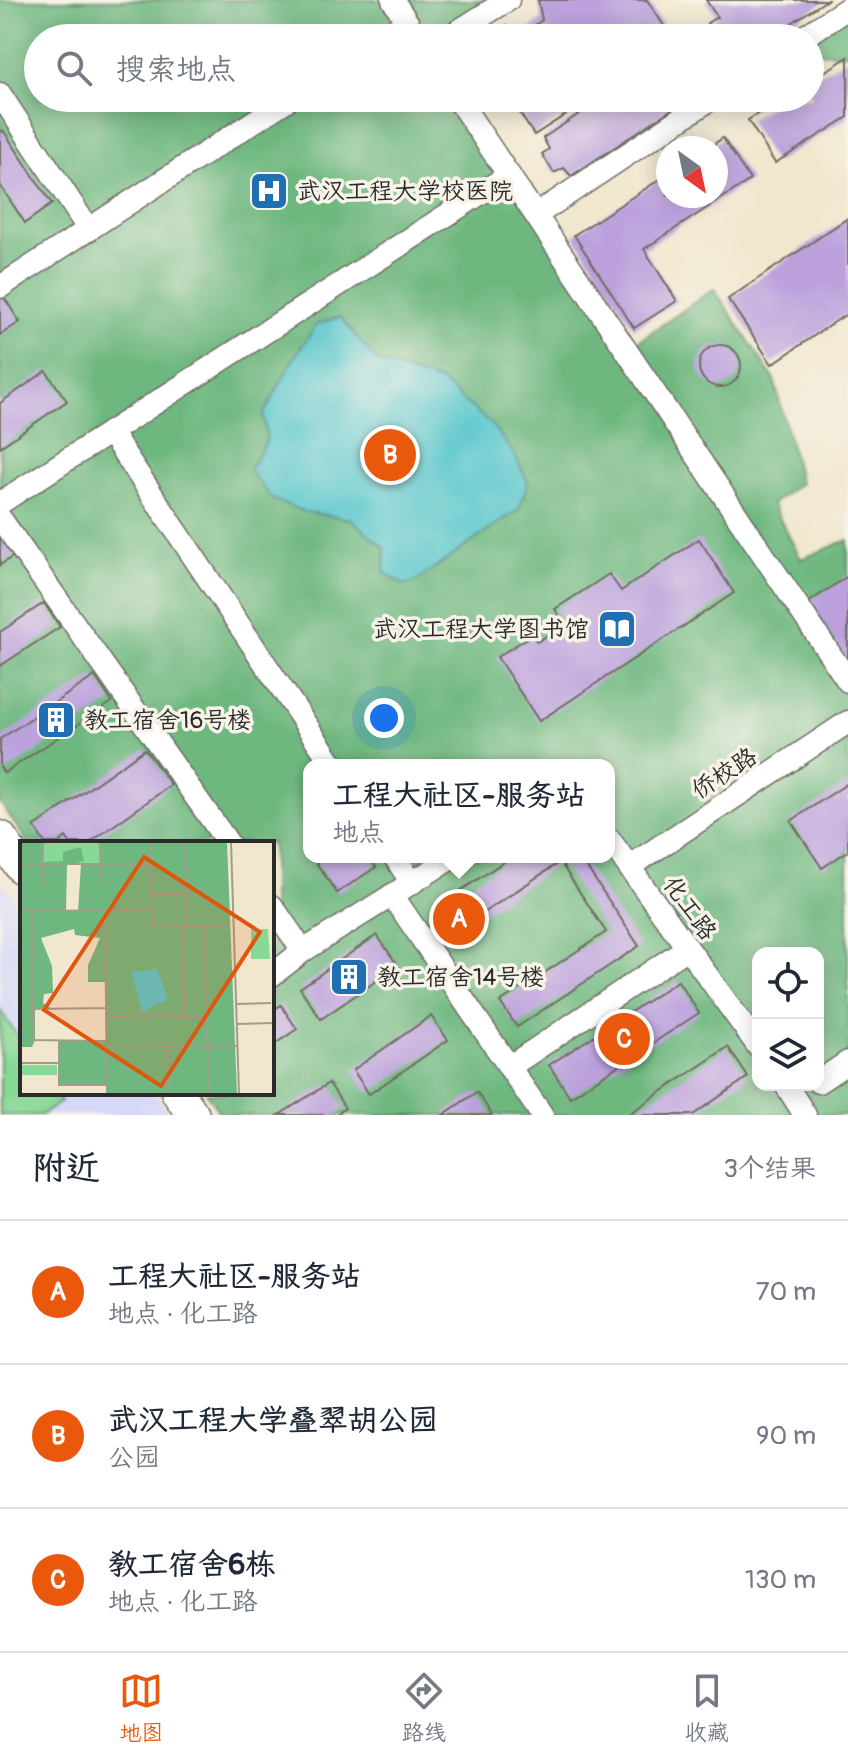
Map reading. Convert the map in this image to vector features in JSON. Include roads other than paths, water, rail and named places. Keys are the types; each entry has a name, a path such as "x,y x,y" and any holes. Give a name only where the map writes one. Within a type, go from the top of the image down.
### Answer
{"street":[{"path":"393,0 408,24"},
{"path":"469,24 508,0"},
{"path":"823,24 848,8"},
{"path":"0,94 89,230"},
{"path":"0,287 269,112"},
{"path":"466,112 848,681"},
{"path":"536,215 691,112"},
{"path":"0,503 509,175"},
{"path":"110,432 329,759"},
{"path":"0,518 227,841"},
{"name":"侨校路","path":"629,867 848,722"},
{"path":"0,837 20,865"},
{"name":"化工路","path":"615,847 752,1038"},
{"path":"399,863 412,883"},
{"path":"274,973 303,951 444,863"},
{"path":"392,895 542,1115"},
{"path":"274,909 303,951"},
{"path":"509,1067 687,948"},
{"path":"824,1078 848,1062"},
{"path":"179,1095 193,1115"}],"water":[{"path":"340,317 378,362 441,382 490,423 514,454 528,482 519,509 416,581 404,585 384,572 385,548 351,519 305,512 272,499 249,470 267,440 263,416 293,359 317,324"}],"place":[{"name":"武汉工程大学校医院","path":"269,191"},
{"name":"武汉工程大学叠翠胡公园","path":"390,455"},
{"name":"武汉工程大学图书馆","path":"617,629"},
{"name":"教工宿舍16号楼","path":"56,720"},
{"name":"工程大社区-服务站","path":"459,919"},
{"name":"教工宿舍14号楼","path":"349,977"},
{"name":"教工宿舍6栋","path":"624,1039"}]}
